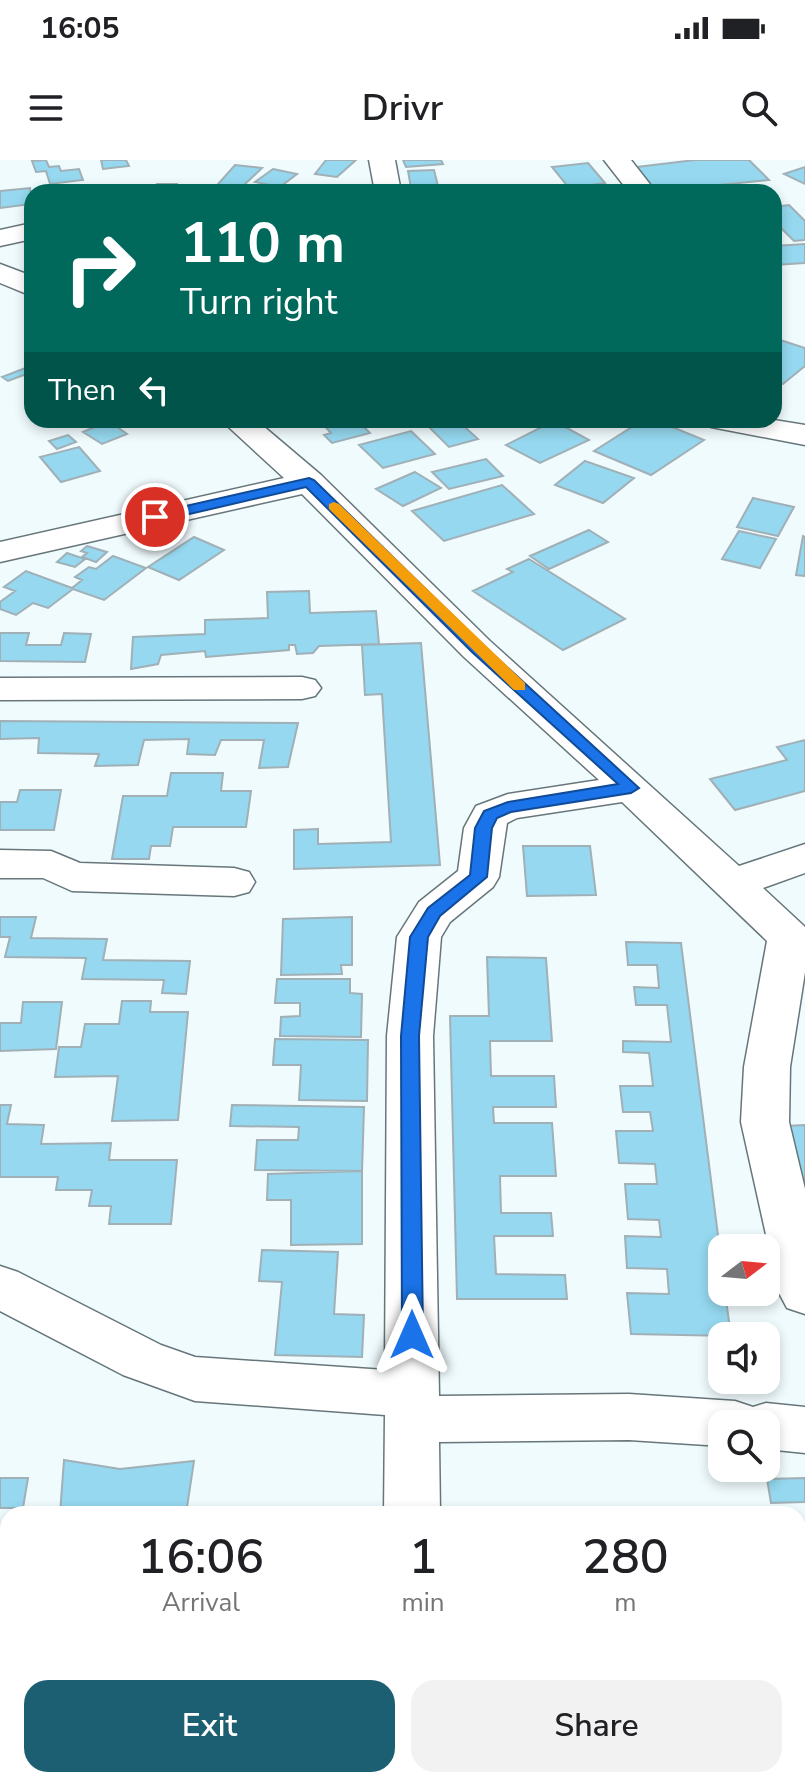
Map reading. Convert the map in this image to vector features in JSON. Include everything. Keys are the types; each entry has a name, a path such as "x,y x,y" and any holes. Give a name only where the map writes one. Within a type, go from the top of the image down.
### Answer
{"street":[{"path":"382,160 386,184"},
{"path":"617,160 636,184"},
{"path":"0,238 24,233"},
{"path":"0,272 24,283"},
{"path":"246,428 309,482 477,649 797,944 767,1067 765,1122 805,1293"},
{"path":"766,428 805,435"},
{"path":"0,552 309,482"},
{"path":"0,689 302,688"},
{"path":"412,1506 410,1036 419,937 434,912 478,877 484,828 490,815 508,807 631,788"},
{"path":"734,883 805,858"},
{"path":"0,864 51,865 72,877 234,882"},
{"path":"0,1287 142,1360 195,1379 412,1407 708,1422"},
{"path":"780,1427 805,1430"}],"building":[{"path":"46,160 49,167 59,166 61,171 79,169 83,180 50,184 46,171 36,172 32,161"},
{"path":"101,160 126,160 129,166 103,169"},
{"path":"326,160 356,160 337,177 315,174"},
{"path":"403,160 441,160 443,164 406,167"},
{"path":"695,160 749,160 769,180 729,184 643,184 628,168"},
{"path":"588,163 605,183 566,184 552,167"},
{"path":"235,165 262,168 245,184 218,184"},
{"path":"805,167 805,184 784,174"},
{"path":"273,169 297,174 284,184 255,182"},
{"path":"434,170 438,184 410,184 408,171"},
{"path":"24,189 24,205 0,208 0,191"},
{"path":"789,205 805,221 805,240 794,241 782,229 782,206"},
{"path":"805,244 805,263 782,264 782,245"},
{"path":"782,341 805,348 805,366 783,384"},
{"path":"24,369 24,375 8,381 2,377"},
{"path":"92,428 119,428 127,434 102,444 83,432"},
{"path":"326,428 365,428 370,433 332,443 324,435 331,433"},
{"path":"430,428 466,428 478,439 449,447"},
{"path":"540,428 567,428 589,440 540,463 506,445"},
{"path":"630,428 675,428 704,440 651,475 594,451"},
{"path":"411,431 435,454 383,468 359,445"},
{"path":"68,435 76,442 57,449 49,441"},
{"path":"79,447 100,471 61,482 40,457"},
{"path":"486,459 503,476 449,489 432,472"},
{"path":"585,461 634,478 603,503 555,485"},
{"path":"415,472 441,488 403,506 376,489"},
{"path":"502,485 534,514 444,541 412,511"},
{"path":"753,498 794,507 778,536 737,527"},
{"path":"589,530 608,542 549,569 530,556"},
{"path":"739,531 776,539 760,568 722,559"},
{"path":"194,537 224,550 179,580 148,567"},
{"path":"805,537 805,576 796,575"},
{"path":"87,546 107,552 96,562 82,557 87,553 81,551"},
{"path":"67,553 85,559 75,567 57,562"},
{"path":"113,556 146,568 104,600 73,589 48,608 33,603 16,615 0,609 0,602 15,591 4,587 26,571 72,588 82,580 75,577 89,567 96,569"},
{"path":"529,559 625,619 563,650 473,591 513,572 507,569"},
{"path":"309,591 310,613 376,611 379,644 319,646 313,653 297,654 295,645 289,645 289,650 206,657 205,651 161,655 158,664 131,669 133,637 205,634 205,620 268,618 267,592"},
{"path":"0,633 29,633 26,645 61,645 64,633 91,634 85,662 0,661"},
{"path":"421,643 440,865 294,869 294,830 318,829 318,844 391,842 382,694 365,695 362,645"},
{"path":"0,721 298,723 288,767 259,768 264,740 221,740 215,755 187,754 189,739 144,740 138,765 95,766 99,754 38,753 39,738 0,739"},
{"path":"805,740 805,791 735,810 710,779 787,760 777,747"},
{"path":"171,773 223,773 221,791 251,791 246,827 173,827 170,846 151,846 149,859 112,859 123,796 167,796"},
{"path":"20,790 61,790 54,830 0,830 0,802 17,802"},
{"path":"523,846 590,846 596,895 527,896"},
{"path":"0,917 36,917 31,938 107,939 103,960 190,961 186,994 162,993 164,980 82,979 86,958 5,957 10,937 0,937"},
{"path":"352,917 352,965 341,965 342,974 281,975 283,919"},
{"path":"626,942 681,943 718,1234 708,1234 708,1306 727,1306 729,1322 708,1322 708,1336 631,1334 627,1293 669,1294 667,1269 627,1268 625,1236 661,1237 659,1220 628,1219 625,1184 657,1184 655,1164 619,1163 616,1131 653,1131 650,1112 623,1112 620,1086 653,1086 649,1053 623,1052 623,1041 671,1042 667,1005 636,1005 634,987 659,988 657,965 628,965"},
{"path":"487,957 546,958 552,1041 490,1041 491,1076 554,1076 556,1107 493,1107 494,1123 552,1123 556,1176 500,1176 501,1213 551,1213 553,1236 494,1236 496,1274 565,1275 567,1299 457,1299 450,1016 489,1016"},
{"path":"277,979 350,979 350,993 362,994 361,1037 280,1036 281,1017 300,1016 300,1003 275,1003"},
{"path":"122,1001 151,1001 150,1012 188,1012 178,1120 112,1121 118,1076 55,1077 59,1047 81,1047 85,1024 119,1024"},
{"path":"23,1002 62,1002 56,1049 0,1051 0,1023 21,1023"},
{"path":"275,1039 368,1040 367,1101 299,1100 301,1065 273,1065"},
{"path":"0,1105 11,1105 7,1124 44,1125 41,1144 111,1143 109,1160 177,1160 171,1224 109,1224 111,1206 89,1206 92,1190 56,1190 58,1177 0,1177"},
{"path":"232,1105 364,1107 362,1171 255,1170 257,1140 298,1140 299,1127 230,1126"},
{"path":"805,1125 805,1183 802,1183 785,1126"},
{"path":"362,1171 362,1244 291,1245 291,1200 267,1200 268,1174"},
{"path":"262,1250 338,1252 334,1314 364,1315 362,1357 275,1355 282,1282 259,1281"},
{"path":"64,1460 120,1469 194,1461 187,1506 61,1506"},
{"path":"0,1478 28,1478 23,1506 0,1506"},
{"path":"805,1478 805,1502 771,1503 768,1482 780,1482 780,1479"}],"slow traffic":[{"path":"334,507 477,649 520,687"}],"route":[{"path":"155,517 309,482 477,649 631,788 508,807 490,815 484,828 478,877 434,912 419,937 410,1036 412,1335"}]}
